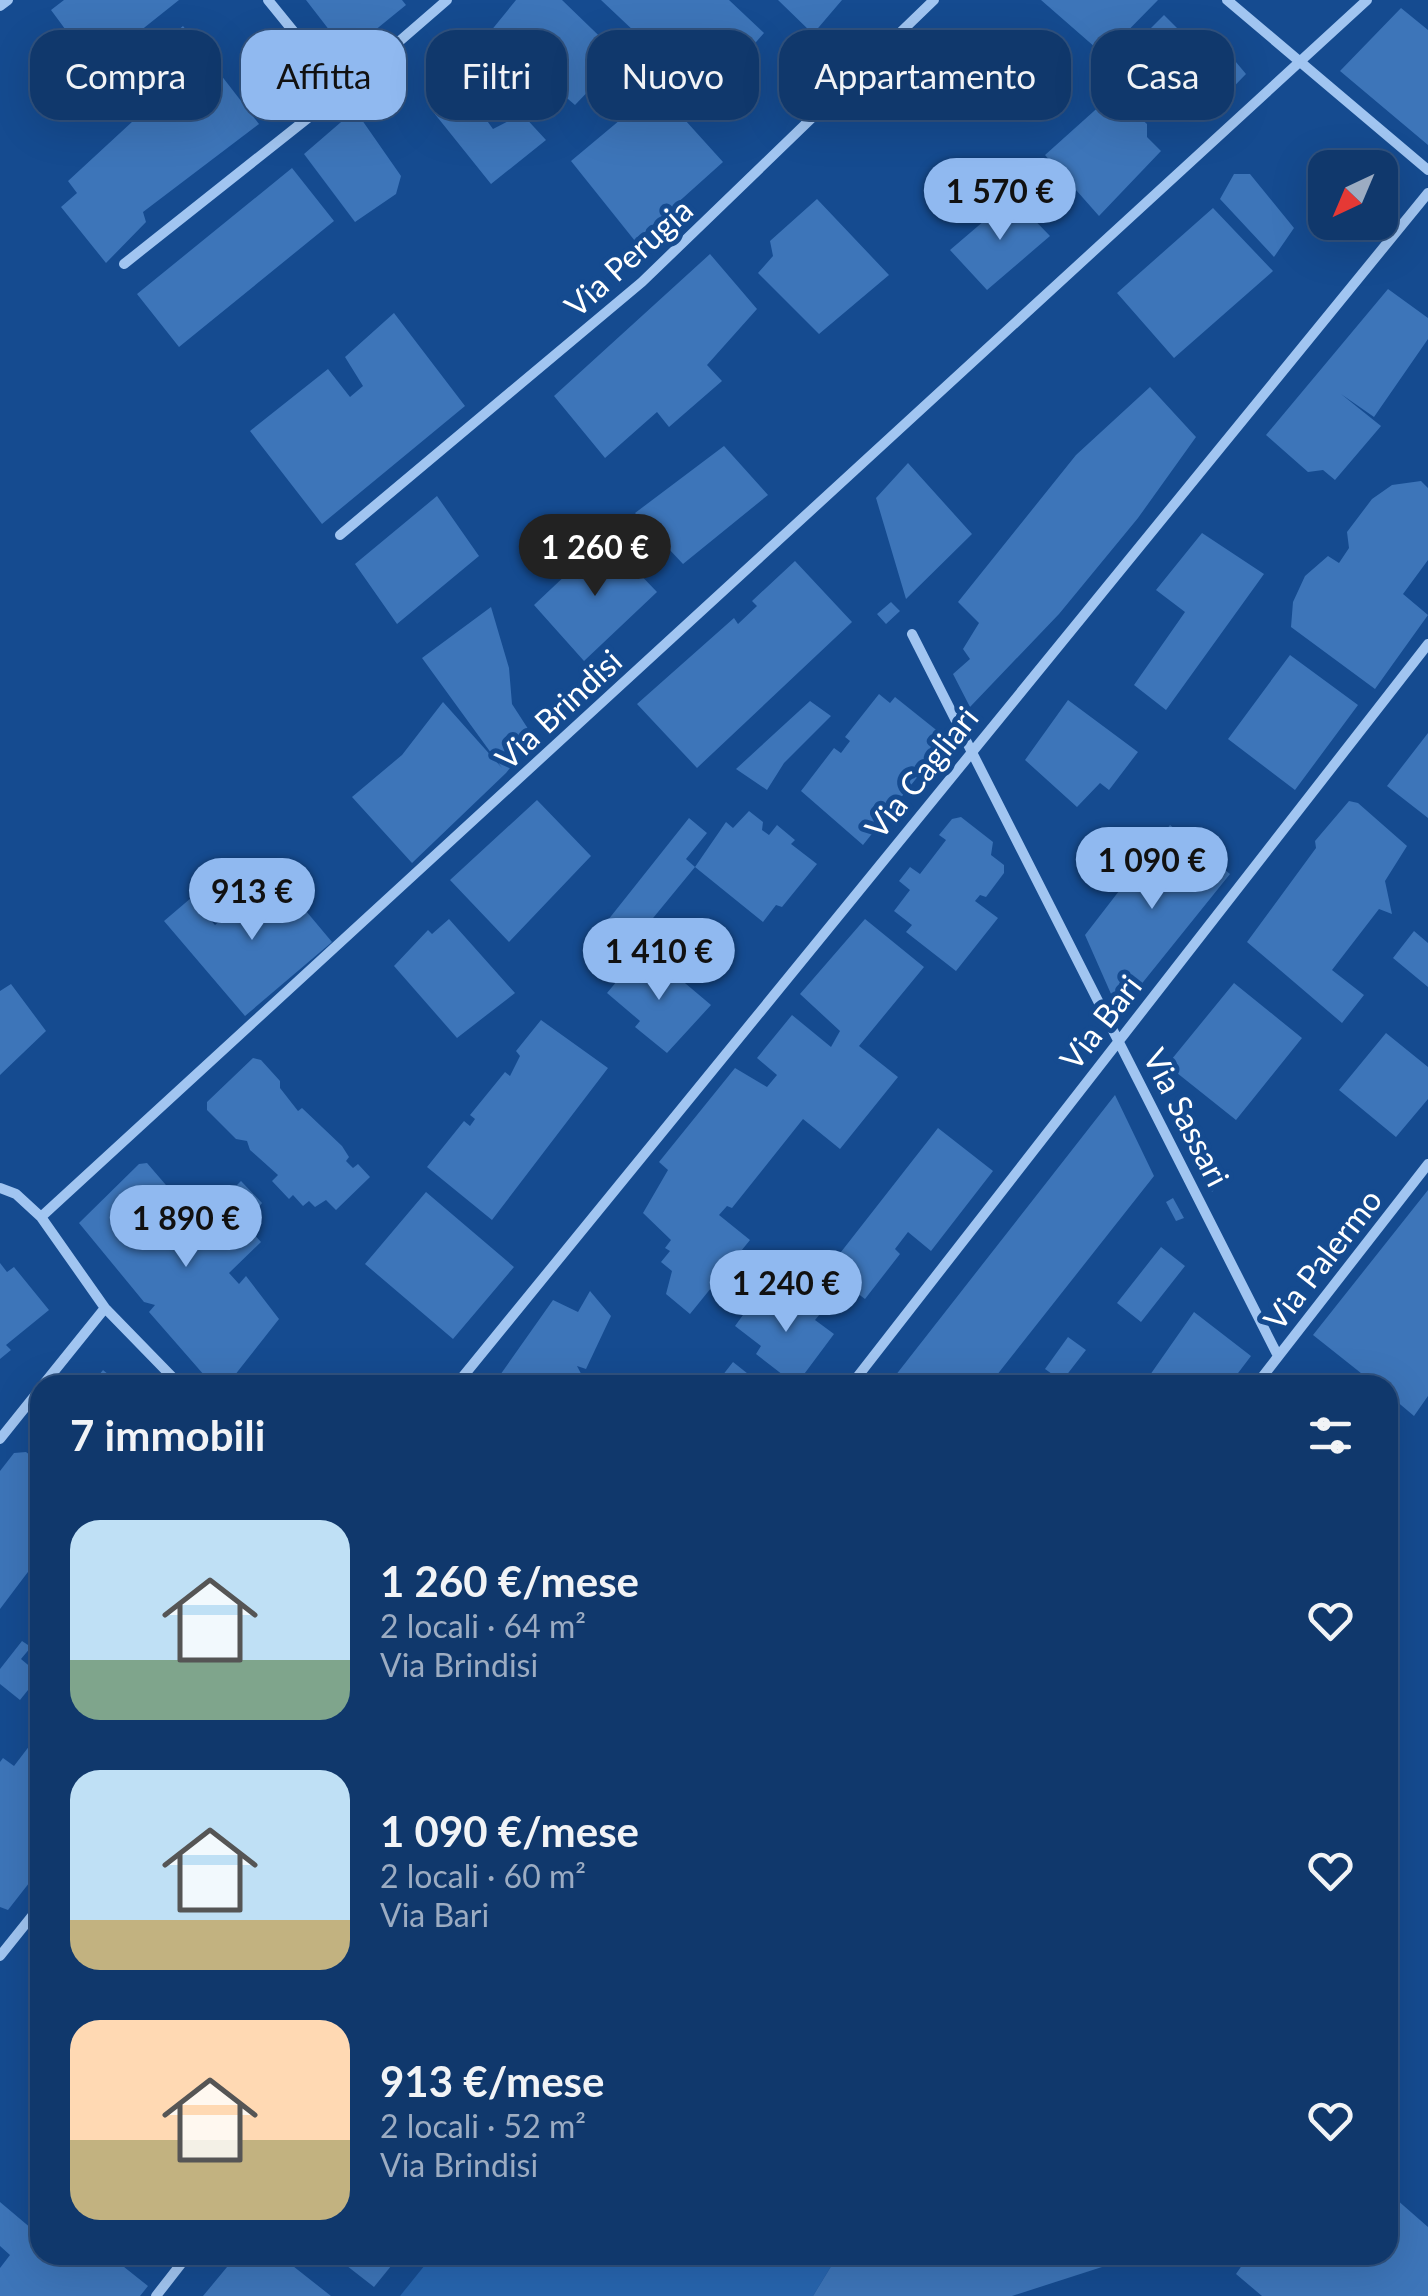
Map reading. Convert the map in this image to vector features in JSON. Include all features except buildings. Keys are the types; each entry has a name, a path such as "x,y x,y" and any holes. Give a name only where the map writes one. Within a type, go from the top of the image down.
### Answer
{"street":[{"path":"0,6 8,0"},
{"path":"268,0 293,30"},
{"path":"406,36 448,0"},
{"name":"Via Perugia","path":"340,534 642,282 934,0"},
{"path":"1227,0 1428,170"},
{"name":"Via Brindisi","path":"41,1217 1367,0"},
{"path":"124,264 304,120"},
{"name":"Via Cagliari","path":"464,1375 1428,193"},
{"name":"Via Sassari","path":"912,634 1278,1356"},
{"name":"Via Bari","path":"859,1375 1428,644"},
{"name":"Via Palermo","path":"1264,1375 1428,1164"},
{"path":"0,1188 16,1194 41,1217 105,1308 170,1375"},
{"path":"52,1375 105,1308"},
{"path":"0,1438 30,1402"},
{"path":"0,1956 30,1918"},
{"path":"156,2296 180,2265"}],"shaded area":[{"path":"425,2265 832,2265 813,2296 400,2296"}]}
